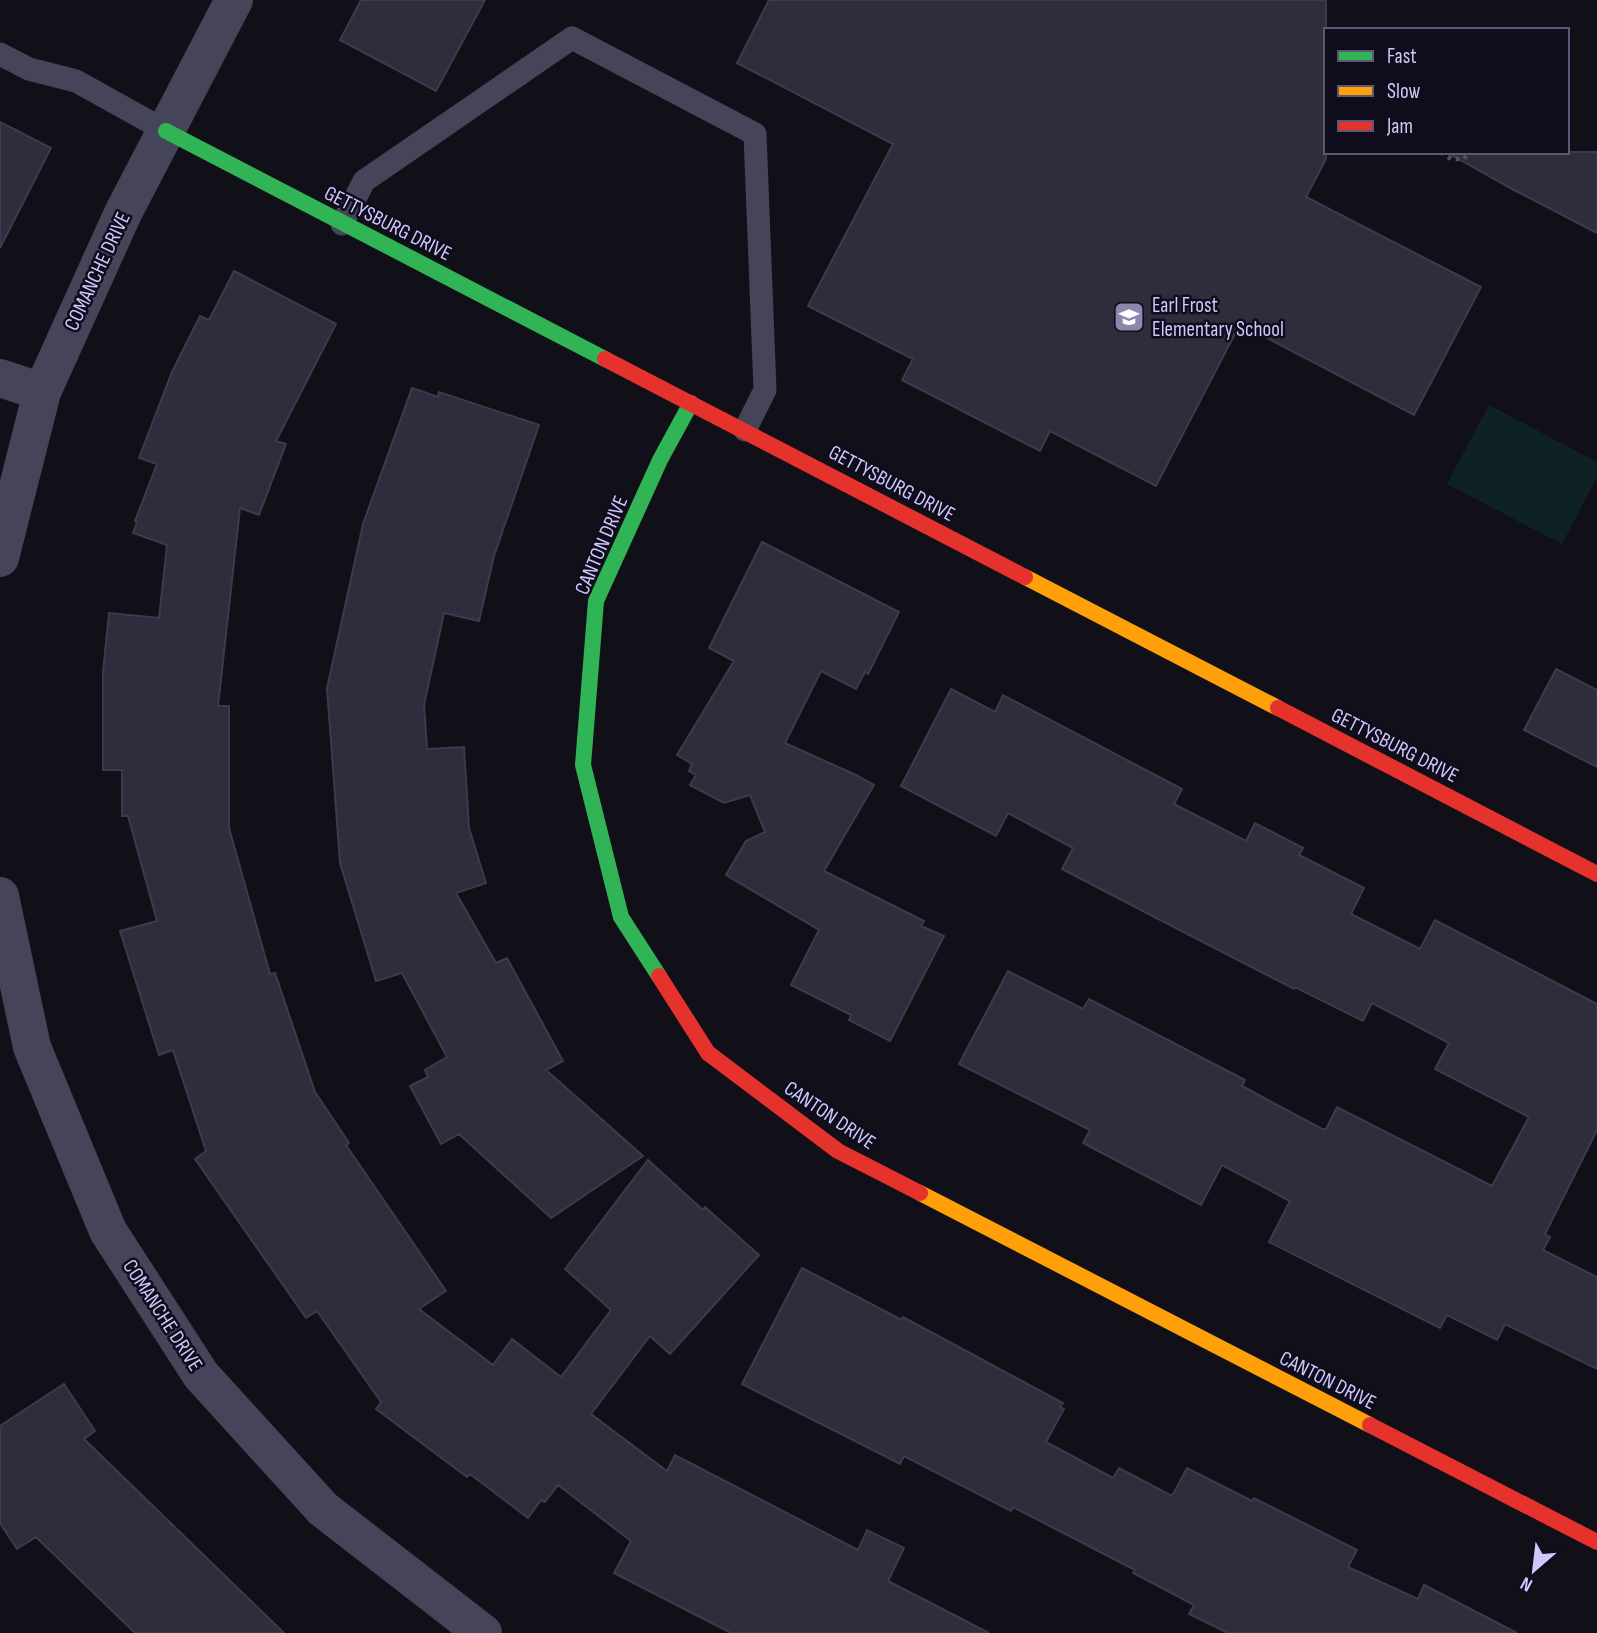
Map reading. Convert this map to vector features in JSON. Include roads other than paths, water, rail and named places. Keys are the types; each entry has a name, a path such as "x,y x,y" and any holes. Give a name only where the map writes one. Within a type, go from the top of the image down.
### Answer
{"street":[{"name":"COMANCHE DRIVE","path":"0,558 42,392 122,213 234,0"},
{"name":"GETTYSBURG DRIVE","path":"166,131 1597,874"},
{"path":"0,378 42,392"},
{"name":"CANTON DRIVE","path":"691,403 660,460 596,601 583,765 621,917 708,1053 838,1151 1597,1542"},
{"name":"COMANCHE DRIVE","path":"0,895 16,1052 108,1231 201,1375 323,1509 483,1633"}],"lane":[{"path":"342,224 364,181 572,38 755,134 765,390 745,430"},
{"path":"0,54 29,69 76,81 166,131"}],"place":[{"name":"Earl Frost Elementary School","path":"1129,317"}]}
